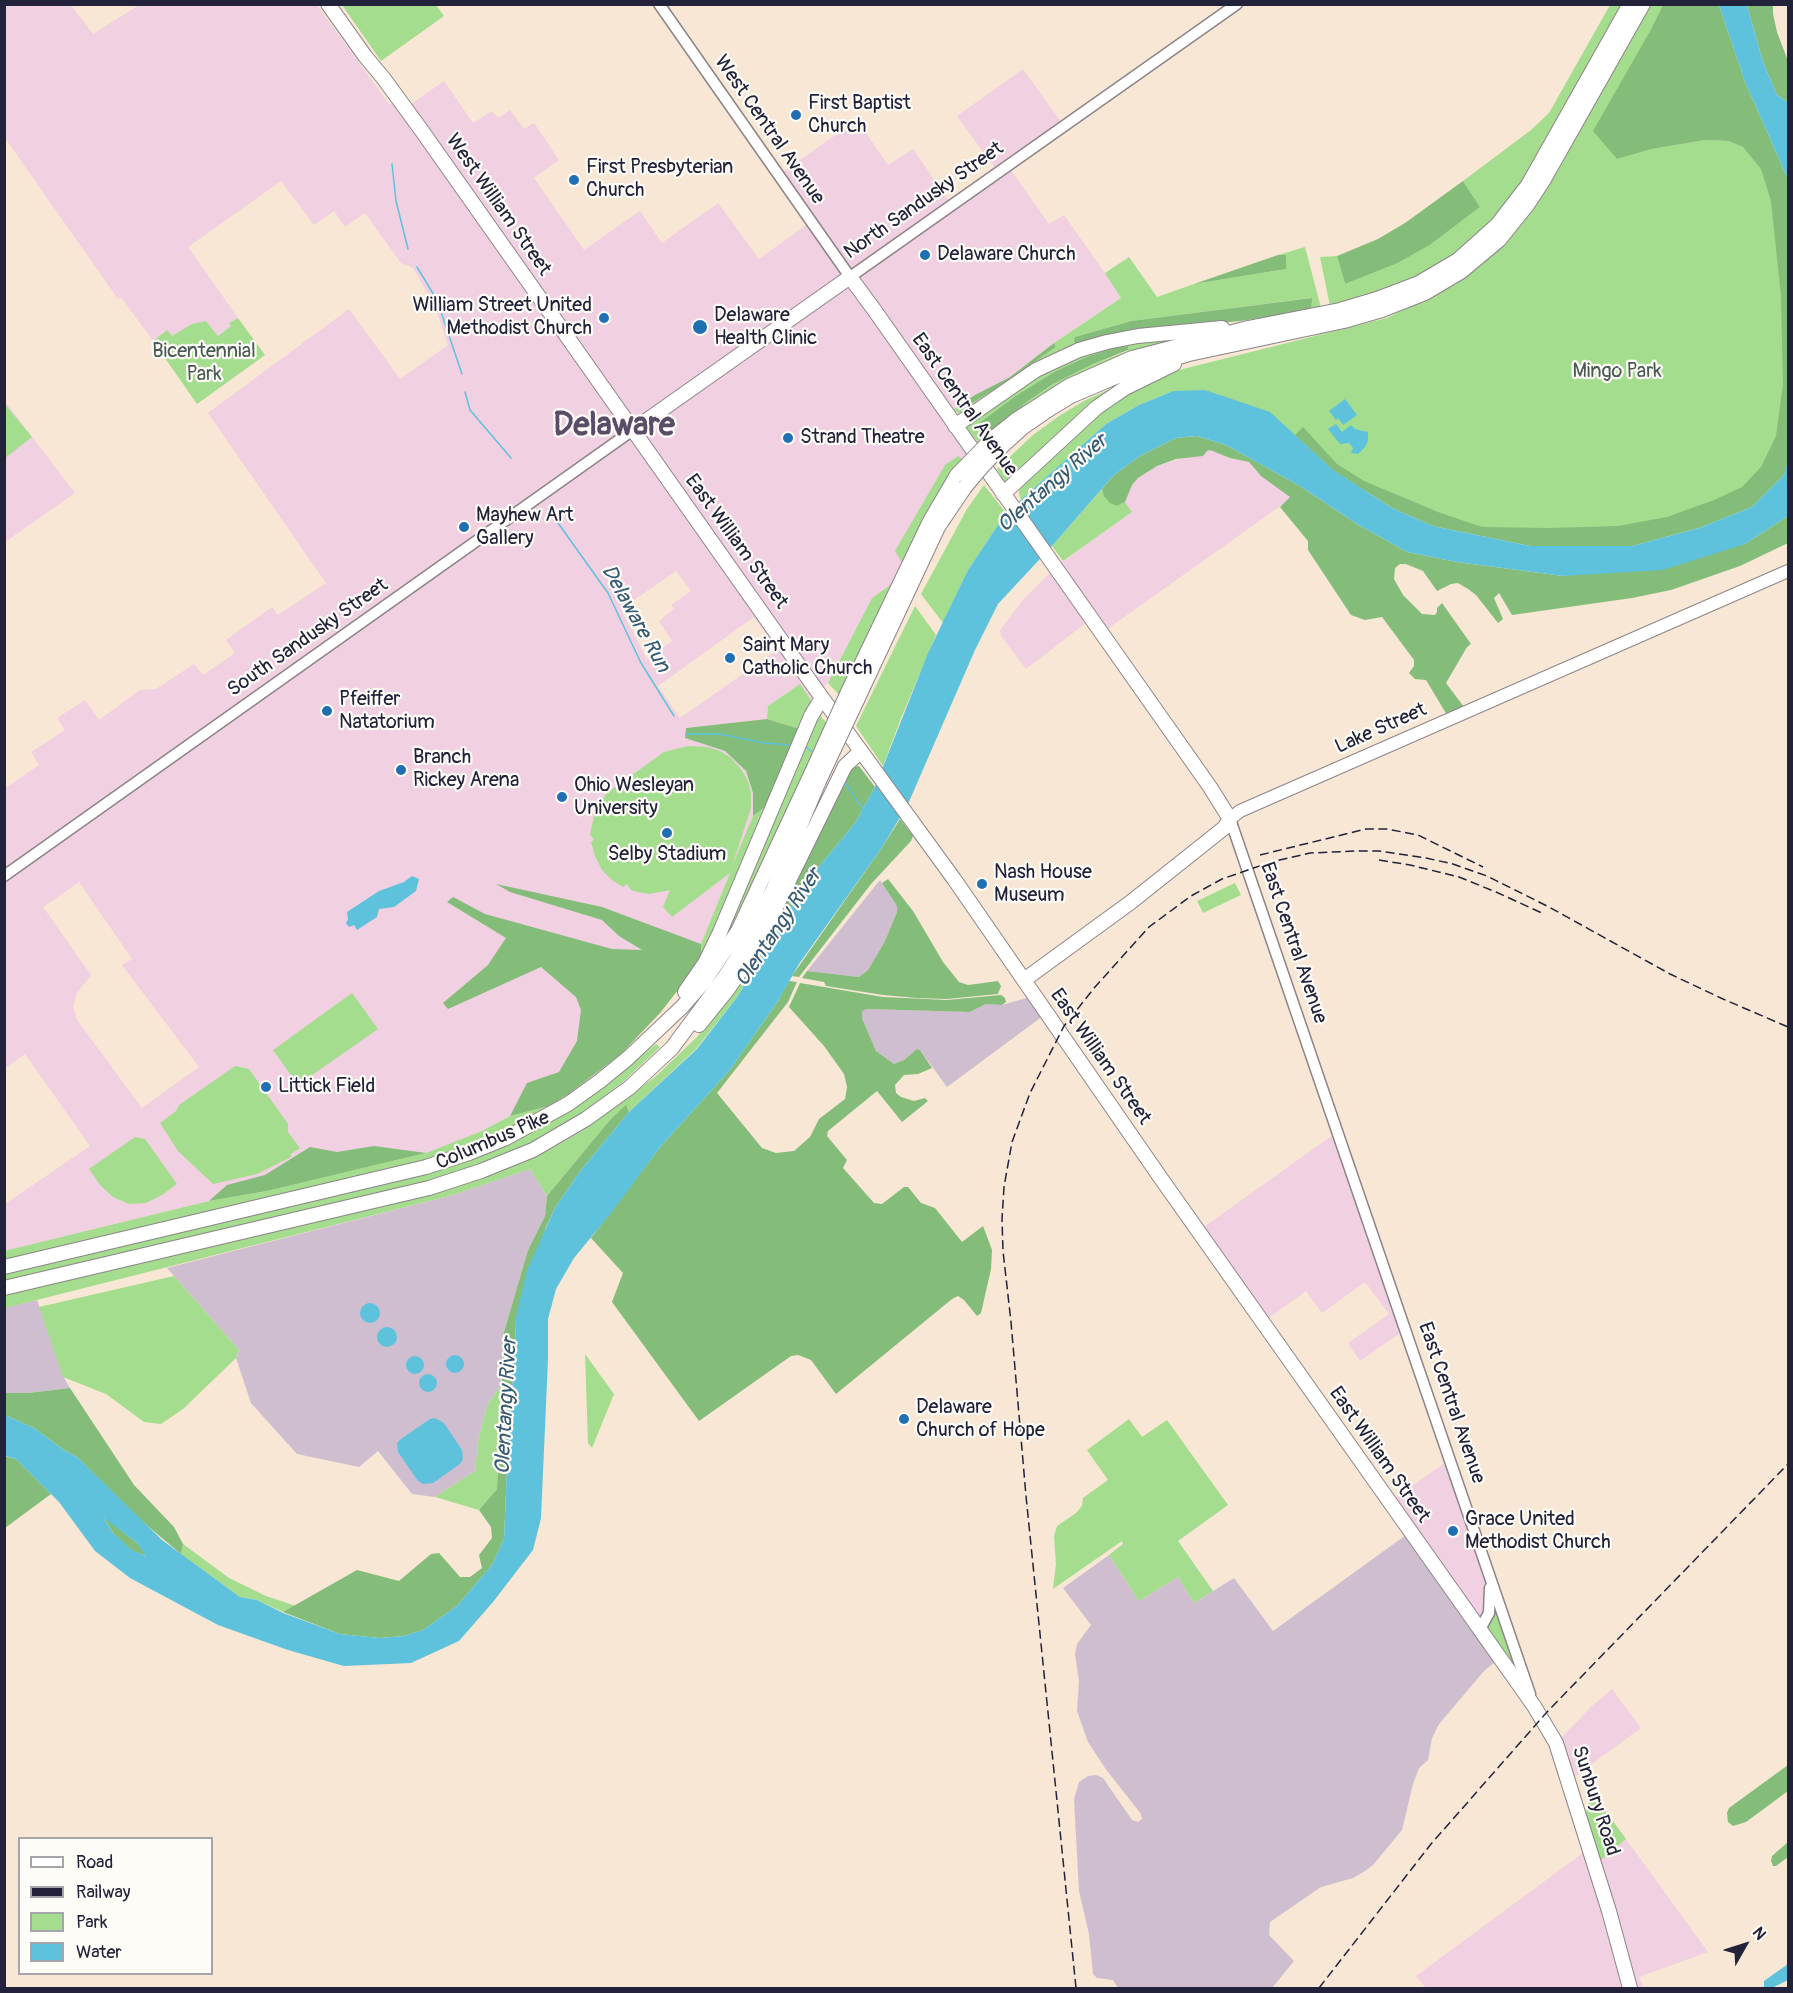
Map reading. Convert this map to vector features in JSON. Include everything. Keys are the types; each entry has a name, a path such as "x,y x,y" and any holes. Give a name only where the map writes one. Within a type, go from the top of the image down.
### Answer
{"highway":[{"name":"West William Street","path":"328,4 422,131 633,430"},
{"path":"1342,315 1419,283 1458,260 1490,232 1528,185 1630,4"},
{"path":"955,426 1036,370 1078,350 1138,336 1217,328 1248,328 1382,310 1425,293 1462,271 1499,240 1543,182 1643,4"},
{"name":"North Sandusky Street","path":"633,430 850,277"},
{"name":"East Central Avenue","path":"850,277 1230,819"},
{"path":"995,445 1071,396 1099,383 1152,364 1310,321"},
{"path":"816,777 914,564 938,527 961,481 995,445 1044,401 1097,372 1132,358 1248,328"},
{"path":"1003,494 1087,415 1114,395 1174,364 1217,348"},
{"name":"East William Street","path":"633,430 1024,980 1154,1169 1534,1706"},
{"path":"666,1022 714,946 811,716 822,698"},
{"path":"672,1048 715,1008 750,958 847,763 861,751"},
{"name":"Columbus Pike","path":"4,1267 426,1167 469,1153 524,1129 576,1099 616,1068 698,989 738,931 816,777"},
{"name":"Columbus Pike","path":"4,1288 407,1193 481,1171 533,1150 586,1119 629,1088 672,1048 724,978 773,890 816,777"},
{"name":"Lake Street","path":"1024,980 1131,902 1224,828 1230,819"},
{"name":"Sunbury Road","path":"1534,1706 1556,1743 1609,1911 1630,1989"},
{"name":"Sunbury Road","path":"1609,1911 1640,1989"}],"main road":[{"name":"West Central Avenue","path":"659,4 850,277"},
{"name":"North Sandusky Street","path":"850,277 1237,4"},
{"name":"South Sandusky Street","path":"4,876 633,430"},
{"name":"Lake Street","path":"1230,819 1240,811 1788,572"},
{"name":"East Central Avenue","path":"1230,819 1534,1706"},
{"path":"1479,1631 1485,1622 1491,1604 1487,1566"}],"shaded area":[{"path":"5,5 71,5 93,34 139,5 317,5 389,104 410,105 444,81 473,123 492,111 498,118 510,110 524,129 534,123 559,160 534,178 584,250 640,211 662,243 718,203 759,259 813,220 780,174 857,120 888,165 913,149 949,201 995,168 957,116 1023,69 1066,129 1010,169 1049,224 1064,215 1122,297 1054,343 1010,377 954,409 967,423 982,447 895,582 872,598 828,683 811,700 800,684 768,706 767,719 686,728 685,738 725,751 746,771 753,793 753,816 701,944 570,1081 483,1131 426,1153 209,1201 5,1251 5,1204 90,1146 25,1054 5,1068 4,789 39,765 31,752 65,730 57,718 85,700 99,720 140,690 156,689 194,664 203,675 235,653 226,640 272,607 278,615 326,583 208,413 349,309 400,379 448,345 435,306 413,268 401,263 365,213 345,227 334,211 314,225 281,181 188,247 238,318 218,336 206,321 171,336 167,330 153,341 121,297 118,299 5,138","holes":["676,571 691,591 671,605 674,609 659,621 672,641 647,659 621,609","754,617 777,650 680,718 658,686","79,882 132,959 122,965 199,1067 142,1108 77,1020 73,1007 77,993 91,975 43,907"]},
{"path":"4,400 75,493 5,542 4,542"},
{"path":"1210,450 1249,462 1256,471 1288,494 1290,499 1106,630 1095,616 1026,669 1001,636 1000,630 1023,600 1058,565 1132,512 1125,502 1132,485 1138,478 1157,466"},
{"path":"880,880 897,906 897,912 885,941 868,970 859,977 807,971"},
{"path":"1030,997 1043,1016 947,1087 920,1050 917,1049 904,1060 894,1064 876,1051 862,1018 862,1012 866,1009 970,1012 986,1004 1002,1005"},
{"path":"1333,1135 1403,1331 1360,1361 1348,1343 1389,1314 1365,1282 1322,1313 1306,1291 1266,1320 1201,1229"},
{"path":"530,1169 547,1196 545,1216 528,1250 504,1332 501,1385 488,1404 479,1436 475,1471 435,1497 412,1494 378,1451 359,1467 297,1454 251,1403 236,1358 239,1350 167,1268 453,1195"},
{"path":"37,1300 63,1376 70,1388 5,1393 4,1308"},
{"path":"1446,1462 1484,1567 1489,1593 1483,1625 1392,1500"},
{"path":"1413,1530 1504,1655 1485,1670 1439,1724 1432,1738 1428,1760 1419,1768 1413,1784 1402,1830 1373,1865 1365,1871 1353,1878 1321,1887 1270,1922 1269,1935 1294,1961 1272,1988 1118,1988 1113,1980 1097,1978 1093,1974 1089,1934 1079,1891 1074,1799 1079,1782 1088,1776 1096,1775 1103,1778 1132,1820 1138,1822 1142,1819 1141,1814 1088,1742 1077,1711 1079,1681 1075,1654 1077,1644 1091,1625 1063,1588 1109,1555 1139,1601 1178,1577 1194,1603 1234,1578 1273,1631"},
{"path":"1612,1689 1641,1728 1574,1777 1560,1739"},
{"path":"1626,1839 1708,1952 1639,1977 1644,1988 1426,1988 1416,1976 1595,1844 1600,1861"}],"green space":[{"path":"342,5 436,5 444,16 381,61"},
{"path":"1610,5 1623,5 1527,175 1507,204 1478,235 1454,256 1417,277 1374,294 1330,306 1320,257 1337,256 1345,284 1398,263 1430,245 1480,207 1463,181 1531,130 1549,113"},
{"name":"Mingo Park","path":"1649,5 1663,5 1649,33 1617,159 1652,149 1706,140 1728,141 1743,147 1788,181 1788,461 1784,475 1632,546 1433,526 1173,391 1139,405 1106,424 1021,500 1020,484 1088,421 1136,387 1167,373 1387,318 1445,289 1477,267"},
{"path":"1663,5 1719,5 1745,82 1788,179 1788,461 1784,475 1752,507 1699,528 1632,546 1530,546 1433,526 1392,508 1333,470 1295,435 1303,427 1337,464 1364,481 1438,512 1482,527 1618,526 1667,517 1742,487 1761,467 1776,436 1783,384 1781,296 1771,201 1761,169 1743,147 1728,141 1706,140 1652,149 1617,159 1593,131"},
{"path":"1747,5 1773,5 1777,32 1788,61 1788,102 1777,95 1763,62"},
{"path":"1463,181 1480,207 1430,245 1398,263 1345,284 1337,256 1378,239 1405,223"},
{"path":"1305,247 1321,308 1311,310 1311,298 1131,321 1075,337 1078,344 966,413 958,413 954,409 960,405 964,409 1003,384 1056,347 1054,343 1121,298 1105,273 1129,257 1157,297 1194,284 1286,269 1286,255 1278,255"},
{"path":"1278,255 1286,255 1286,269 1194,284"},
{"path":"1312,298 1311,310 1240,321 1141,331 1078,344 1074,342 1075,337 1131,321"},
{"name":"Bicentennial Park","path":"238,318 265,355 197,404 153,341 167,330 172,336 192,324 206,321 218,336 231,326 229,323"},
{"path":"1209,331 1000,430 1025,403 1053,384 1093,364 1128,351 1128,346 1115,348 1056,371 982,447 966,427 1018,386 1100,346"},
{"path":"1054,343 1056,347 1003,384 963,409 960,405 1010,377"},
{"path":"1128,346 1128,350 1053,384 1025,403 985,444 978,424 1016,396 1056,371 1087,357"},
{"path":"1131,379 1005,483 997,469 1033,435 1084,401"},
{"path":"4,403 32,437 5,458 4,458"},
{"path":"1197,436 1226,445 1300,486 1357,524 1407,552 1457,562 1563,576 1745,544 1788,516 1788,543 1740,566 1671,590 1632,598 1512,615 1499,593 1494,598 1503,619 1498,623 1476,595 1468,589 1458,583 1437,591 1423,571 1400,564 1395,568 1394,579 1403,595 1422,614 1435,615 1442,603 1471,644 1446,683 1464,707 1447,715 1426,680 1415,679 1409,673 1414,666 1414,660 1382,617 1365,620 1351,615 1308,550 1308,541 1280,507 1290,497 1261,476 1249,462 1210,450 1203,456 1176,459 1157,466 1138,478 1132,485 1125,502 1117,506 1110,503 1104,496 1102,489 1114,475 1140,456 1176,438"},
{"path":"958,456 964,461 904,566 895,551 945,465"},
{"path":"984,485 1006,513 968,570 943,623 921,594 967,509"},
{"path":"1102,489 1105,496 1117,506 1125,502 1132,512 1063,561 1052,546"},
{"path":"893,583 841,697 828,683 872,598"},
{"path":"915,606 936,635 883,766 856,726"},
{"path":"800,684 811,700 800,729 767,719 768,706"},
{"path":"819,714 829,726 750,895 723,943 722,936 808,731"},
{"path":"767,719 800,729 770,803 753,816 753,793 746,771 725,751 685,738 686,728"},
{"name":"Selby Stadium","path":"688,746 708,747 720,751 731,758 748,781 751,808 732,866 753,816 770,803 702,959 701,944 730,873 672,917 663,907 670,890 649,894 637,892 631,890 627,884 623,887 612,880 602,870 595,856 591,842 594,840 590,834 596,808 607,793 664,752"},
{"path":"859,766 875,787 855,823 817,869 784,917 779,912 851,767"},
{"path":"900,819 913,836 911,841 871,884 799,977 792,976 881,849"},
{"path":"888,879 913,911 943,962 959,982 968,985 998,981 1001,986 998,994 947,999 917,998 826,986 824,982 802,978 807,971 859,977 868,970 885,941 897,912 897,906 882,883"},
{"path":"1235,883 1241,895 1203,913 1197,901"},
{"path":"496,884 602,907 701,944 702,959 660,1013 621,1054 549,1106 510,1116 527,1083 559,1072 577,1041 581,1010 576,997 541,967 448,1009 443,1003 488,965 506,938 447,902 453,897 485,914 612,949 642,950 619,936 602,920 510,892"},
{"path":"779,912 784,917 770,945 738,996 696,1049 629,1112 626,1106 609,1121 547,1196 530,1169 453,1195 5,1308 4,1295 252,1236 498,1171 545,1152 582,1131 625,1100 656,1076 697,1037 724,1003"},
{"path":"789,981 797,982 788,1002 717,1093 762,1148 776,1153 794,1151 810,1137 819,1119 845,1099 847,1087 844,1074 824,1046 789,1007 800,983 883,997 947,1000 1001,995 1005,998 1006,1002 1002,1005 986,1004 970,1012 866,1009 862,1012 862,1018 876,1051 894,1064 904,1060 917,1049 920,1050 932,1068 918,1074 904,1075 895,1085 896,1093 914,1101 925,1098 928,1101 902,1122 877,1091 828,1131 827,1136 847,1160 843,1168 874,1203 882,1204 904,1187 908,1187 921,1203 935,1208 962,1242 983,1226 992,1250 991,1269 981,1313 977,1316 958,1296 952,1299 836,1394 811,1360 798,1355 791,1356 699,1421 612,1302 623,1273 591,1238 661,1146 730,1070 778,1001"},
{"path":"352,993 378,1029 298,1085 273,1050"},
{"path":"656,1044 660,1047 624,1081 582,1113 497,1160 414,1187 5,1284 4,1272 466,1160 521,1138 570,1110"},
{"path":"235,1066 249,1069 288,1124 288,1132 300,1148 291,1154 291,1157 257,1174 213,1184 178,1151 160,1123 176,1111 179,1105"},
{"path":"626,1105 629,1112 581,1170 555,1208 546,1227 515,1322 516,1347 509,1420 504,1539 492,1565 457,1606 423,1630 404,1636 379,1638 340,1634 283,1612 357,1570 399,1581 431,1554 439,1553 460,1577 470,1577 482,1568 479,1555 492,1538 491,1527 479,1510 497,1489 504,1332 528,1250 545,1216 547,1196 609,1121"},
{"path":"549,1106 513,1128 472,1146 411,1165 5,1261 4,1251 209,1201 267,1191 426,1153 482,1131 510,1116"},
{"path":"135,1137 145,1139 177,1184 146,1203 129,1204 113,1197 100,1185 89,1169"},
{"path":"374,1146 426,1153 267,1191 209,1201 227,1185 265,1175 310,1147 337,1152"},
{"path":"174,1276 239,1350 236,1358 183,1409 161,1424 144,1422 106,1394 63,1377 39,1307"},
{"path":"585,1354 614,1394 592,1448 588,1443"},
{"path":"501,1385 497,1489 479,1510 435,1497 475,1471 479,1436 488,1404"},
{"path":"70,1388 134,1485 174,1527 183,1544 181,1554 137,1517 77,1457 34,1428 5,1415 5,1393"},
{"path":"1129,1419 1142,1437 1167,1420 1228,1505 1178,1541 1213,1591 1194,1603 1178,1577 1139,1601 1109,1555 1123,1544 1122,1541 1053,1589 1056,1564 1054,1536 1057,1526 1076,1513 1082,1506 1083,1498 1108,1480 1087,1450"},
{"path":"4,1456 16,1459 51,1494 5,1528"},
{"path":"103,1516 137,1543 147,1556 132,1551 113,1533"},
{"path":"183,1544 229,1578 266,1596 296,1606 283,1612 257,1600 240,1597 181,1554"},
{"path":"1493,1589 1519,1672 1517,1674 1485,1629"},
{"path":"1788,1765 1788,1791 1746,1822 1733,1826 1728,1822 1729,1808"},
{"path":"1589,1802 1599,1802 1626,1839 1600,1861 1585,1812"},
{"path":"1788,1842 1788,1857 1773,1866 1772,1856"}],"water":[{"path":"1719,5 1747,5 1763,62 1777,95 1788,102 1788,179 1745,82"},
{"name":"Olentangy River","path":"1205,390 1270,412 1333,470 1392,508 1433,526 1530,546 1632,546 1699,528 1752,507 1784,475 1788,461 1788,516 1745,544 1663,570 1563,576 1457,562 1407,552 1357,524 1300,486 1226,445 1197,436 1176,438 1140,456 1114,475 998,604 975,650 908,804 881,849 799,964 778,1001 730,1070 661,1146 574,1258 556,1289 548,1319 541,1518 533,1550 459,1641 411,1663 344,1666 288,1650 218,1625 130,1578 95,1551 59,1502 16,1459 5,1456 5,1415 34,1428 77,1457 162,1540 240,1597 257,1600 283,1613 340,1634 379,1638 404,1636 423,1630 457,1606 492,1565 504,1539 509,1420 516,1347 515,1322 527,1270 555,1208 581,1170 629,1112 697,1049 738,996 797,896 855,823 875,787 928,653 968,570 1006,513 1106,424 1139,405 1173,391","holes":["104,1518 137,1543 146,1556 132,1550 113,1533"]},
{"path":"1345,399 1357,415 1343,425 1329,411"},
{"path":"1336,424 1342,432 1351,425 1355,429 1368,432 1368,441 1358,454 1351,453 1353,448 1349,443 1340,444 1328,429"},
{"path":"412,876 419,879 416,891 394,907 379,909 377,917 357,930 354,925 349,927 346,923 347,912 379,891 404,882"},
{"path":"370,1303 377,1306 380,1313 377,1320 370,1323 363,1320 360,1313 363,1306"},
{"path":"387,1327 394,1330 397,1337 394,1344 387,1347 380,1344 377,1337 380,1330"},
{"path":"451,1355 459,1355 464,1360 462,1371 451,1373 446,1368 446,1360"},
{"path":"415,1356 421,1359 424,1365 421,1371 415,1374 409,1371 406,1365 409,1359"},
{"path":"428,1374 434,1377 437,1383 434,1389 428,1392 422,1389 419,1383 422,1377"},
{"path":"435,1418 444,1423 462,1450 463,1459 460,1464 433,1483 423,1484 418,1481 398,1452 397,1443 430,1419"},
{"path":"1788,1964 1788,1980 1772,1988 1764,1988 1764,1981"}],"waterway":[{"name":"Delaware Run","path":"392,164 396,201 408,249"},
{"name":"Delaware Run","path":"417,267 437,300 462,374"},
{"name":"Delaware Run","path":"465,392 470,410 511,458"},
{"name":"Delaware Run","path":"548,509 608,593 641,663 674,716"},
{"name":"Delaware Run","path":"686,734 720,734 764,743 792,745"},
{"name":"Delaware Run","path":"806,747 814,753"},
{"name":"Delaware Run","path":"844,781 863,809"}],"railway":[{"path":"1260,855 1366,829 1387,829 1418,835 1483,867"},
{"path":"1076,1988 1026,1496 1002,1219 1004,1187 1012,1142 1030,1093 1064,1026 1095,987 1149,927 1191,896 1222,879 1271,862 1310,853 1379,851 1453,864 1487,876 1549,907 1670,974 1788,1027"},
{"path":"1379,860 1459,877 1544,914"},
{"path":"1319,1988 1431,1844 1547,1712 1788,1464"}],"place":[{"name":"First Baptist Church","path":"796,115"},
{"name":"First Presbyterian Church","path":"574,180"},
{"name":"Delaware Church","path":"925,255"},
{"name":"William Street United Methodist Church","path":"604,318"},
{"name":"Delaware Health Clinic","path":"700,327"},
{"name":"Strand Theatre","path":"788,438"},
{"name":"Mayhew Art Gallery","path":"464,527"},
{"name":"Saint Mary Catholic Church","path":"730,658"},
{"name":"Pfeiffer Natatorium","path":"327,711"},
{"name":"Branch Rickey Arena","path":"401,770"},
{"name":"Ohio Wesleyan University","path":"562,797"},
{"name":"Selby Stadium","path":"667,833"},
{"name":"Nash House Museum","path":"982,884"},
{"name":"Littick Field","path":"266,1087"},
{"name":"Delaware Church of Hope","path":"904,1419"},
{"name":"Grace United Methodist Church","path":"1453,1531"}],"district":[{"name":"Delaware","path":"614,427"}]}
